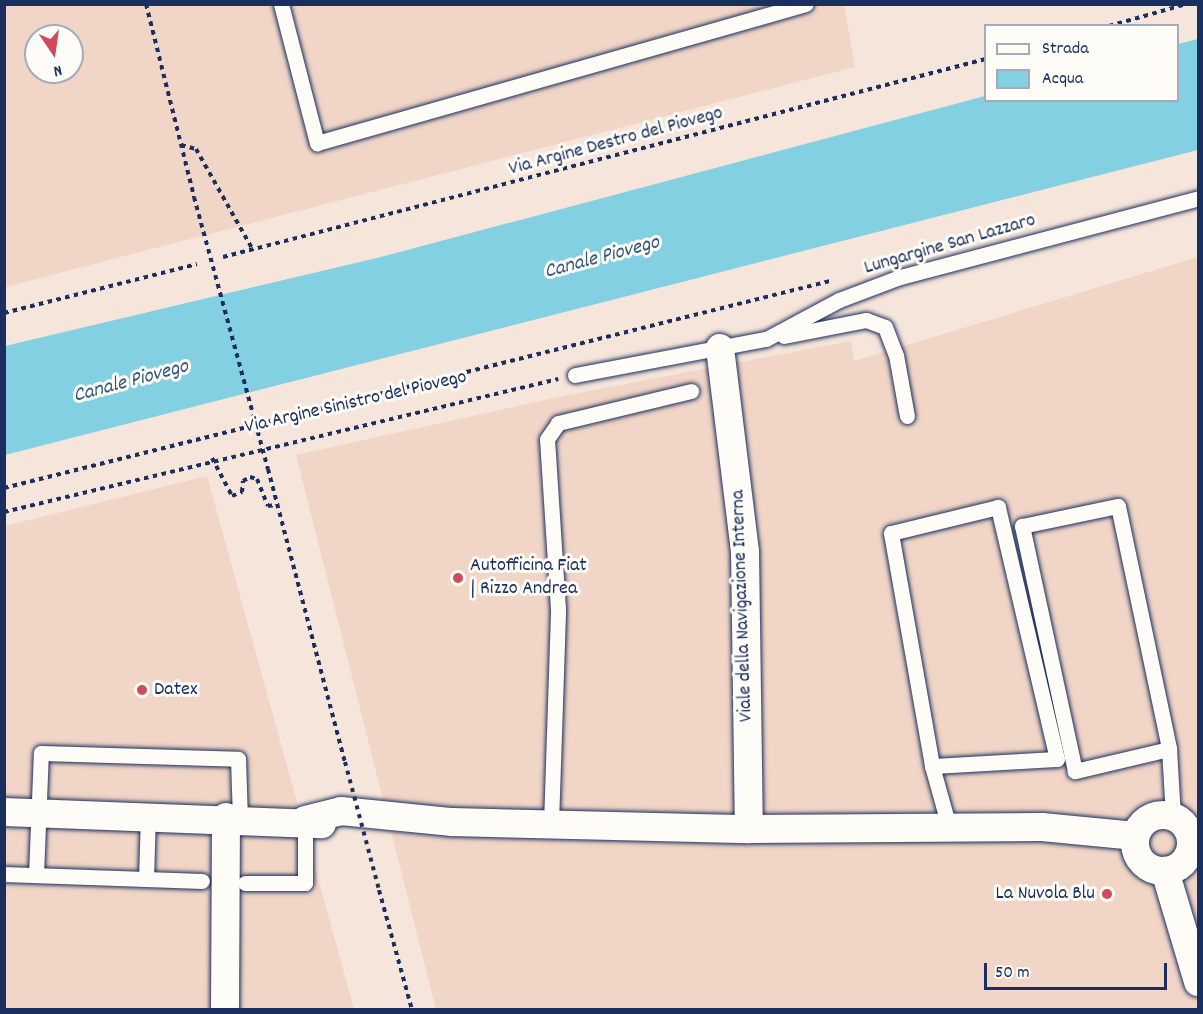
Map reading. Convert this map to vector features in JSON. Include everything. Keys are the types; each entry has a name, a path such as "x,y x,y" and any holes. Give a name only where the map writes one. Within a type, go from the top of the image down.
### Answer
{"street":[{"name":"Viale della Navigazione Interna","path":"720,348 745,551 749,829"},
{"path":"4,812 305,820 344,829 397,831 452,822 749,829 1042,827 1136,836"},
{"path":"1136,836 1155,816 1183,818 1191,837 1184,859 1198,982"},
{"path":"225,1010 233,817"},
{"path":"1136,836 1144,864 1184,859"}],"lane":[{"path":"281,4 317,143 806,4"},
{"name":"Lungargine San Lazzaro","path":"720,348 766,339 839,300 900,277 1198,198"},
{"path":"766,339 866,320 885,327 896,355 907,416"},
{"path":"575,375 720,348"},
{"path":"550,824 558,609 547,439 558,423 691,391"},
{"path":"1169,749 1075,771 1022,526 1119,506 1169,749 1183,818"},
{"path":"932,766 1057,759 998,507 891,533 932,766 949,827"},
{"path":"36,876 42,753 238,759 233,817"},
{"path":"146,879 148,816"},
{"path":"245,883 305,883 305,820"},
{"path":"4,874 202,881"}],"path":[{"path":"146,4 194,197 412,1010"},
{"path":"1116,24 1186,4"},
{"name":"Via Argine Destro del Piovego","path":"223,257 984,60"},
{"path":"181,145 196,149 253,250"},
{"path":"4,313 197,264"},
{"path":"4,488 838,279"},
{"name":"Via Argine Sinistro del Piovego","path":"4,512 212,458 575,375"},
{"path":"212,458 232,496 242,492 243,481 250,477 257,479 268,506 277,506"}],"shaded area":[{"path":"4,5 844,5 855,67 5,287"},
{"path":"1198,257 1198,1009 436,1009 296,455 568,395 851,341 854,361"},
{"path":"207,476 354,1009 5,1010 5,526"}],"water":[{"name":"Canale Piovego","path":"1198,39 1198,150 5,455 5,346 381,257 984,96 984,102 1179,102 1179,44"}],"place":[{"name":"Autofficina Fiat | Rizzo Andrea","path":"458,578"},
{"name":"Datex","path":"142,690"},
{"name":"La Nuvola Blu","path":"1107,894"}]}
